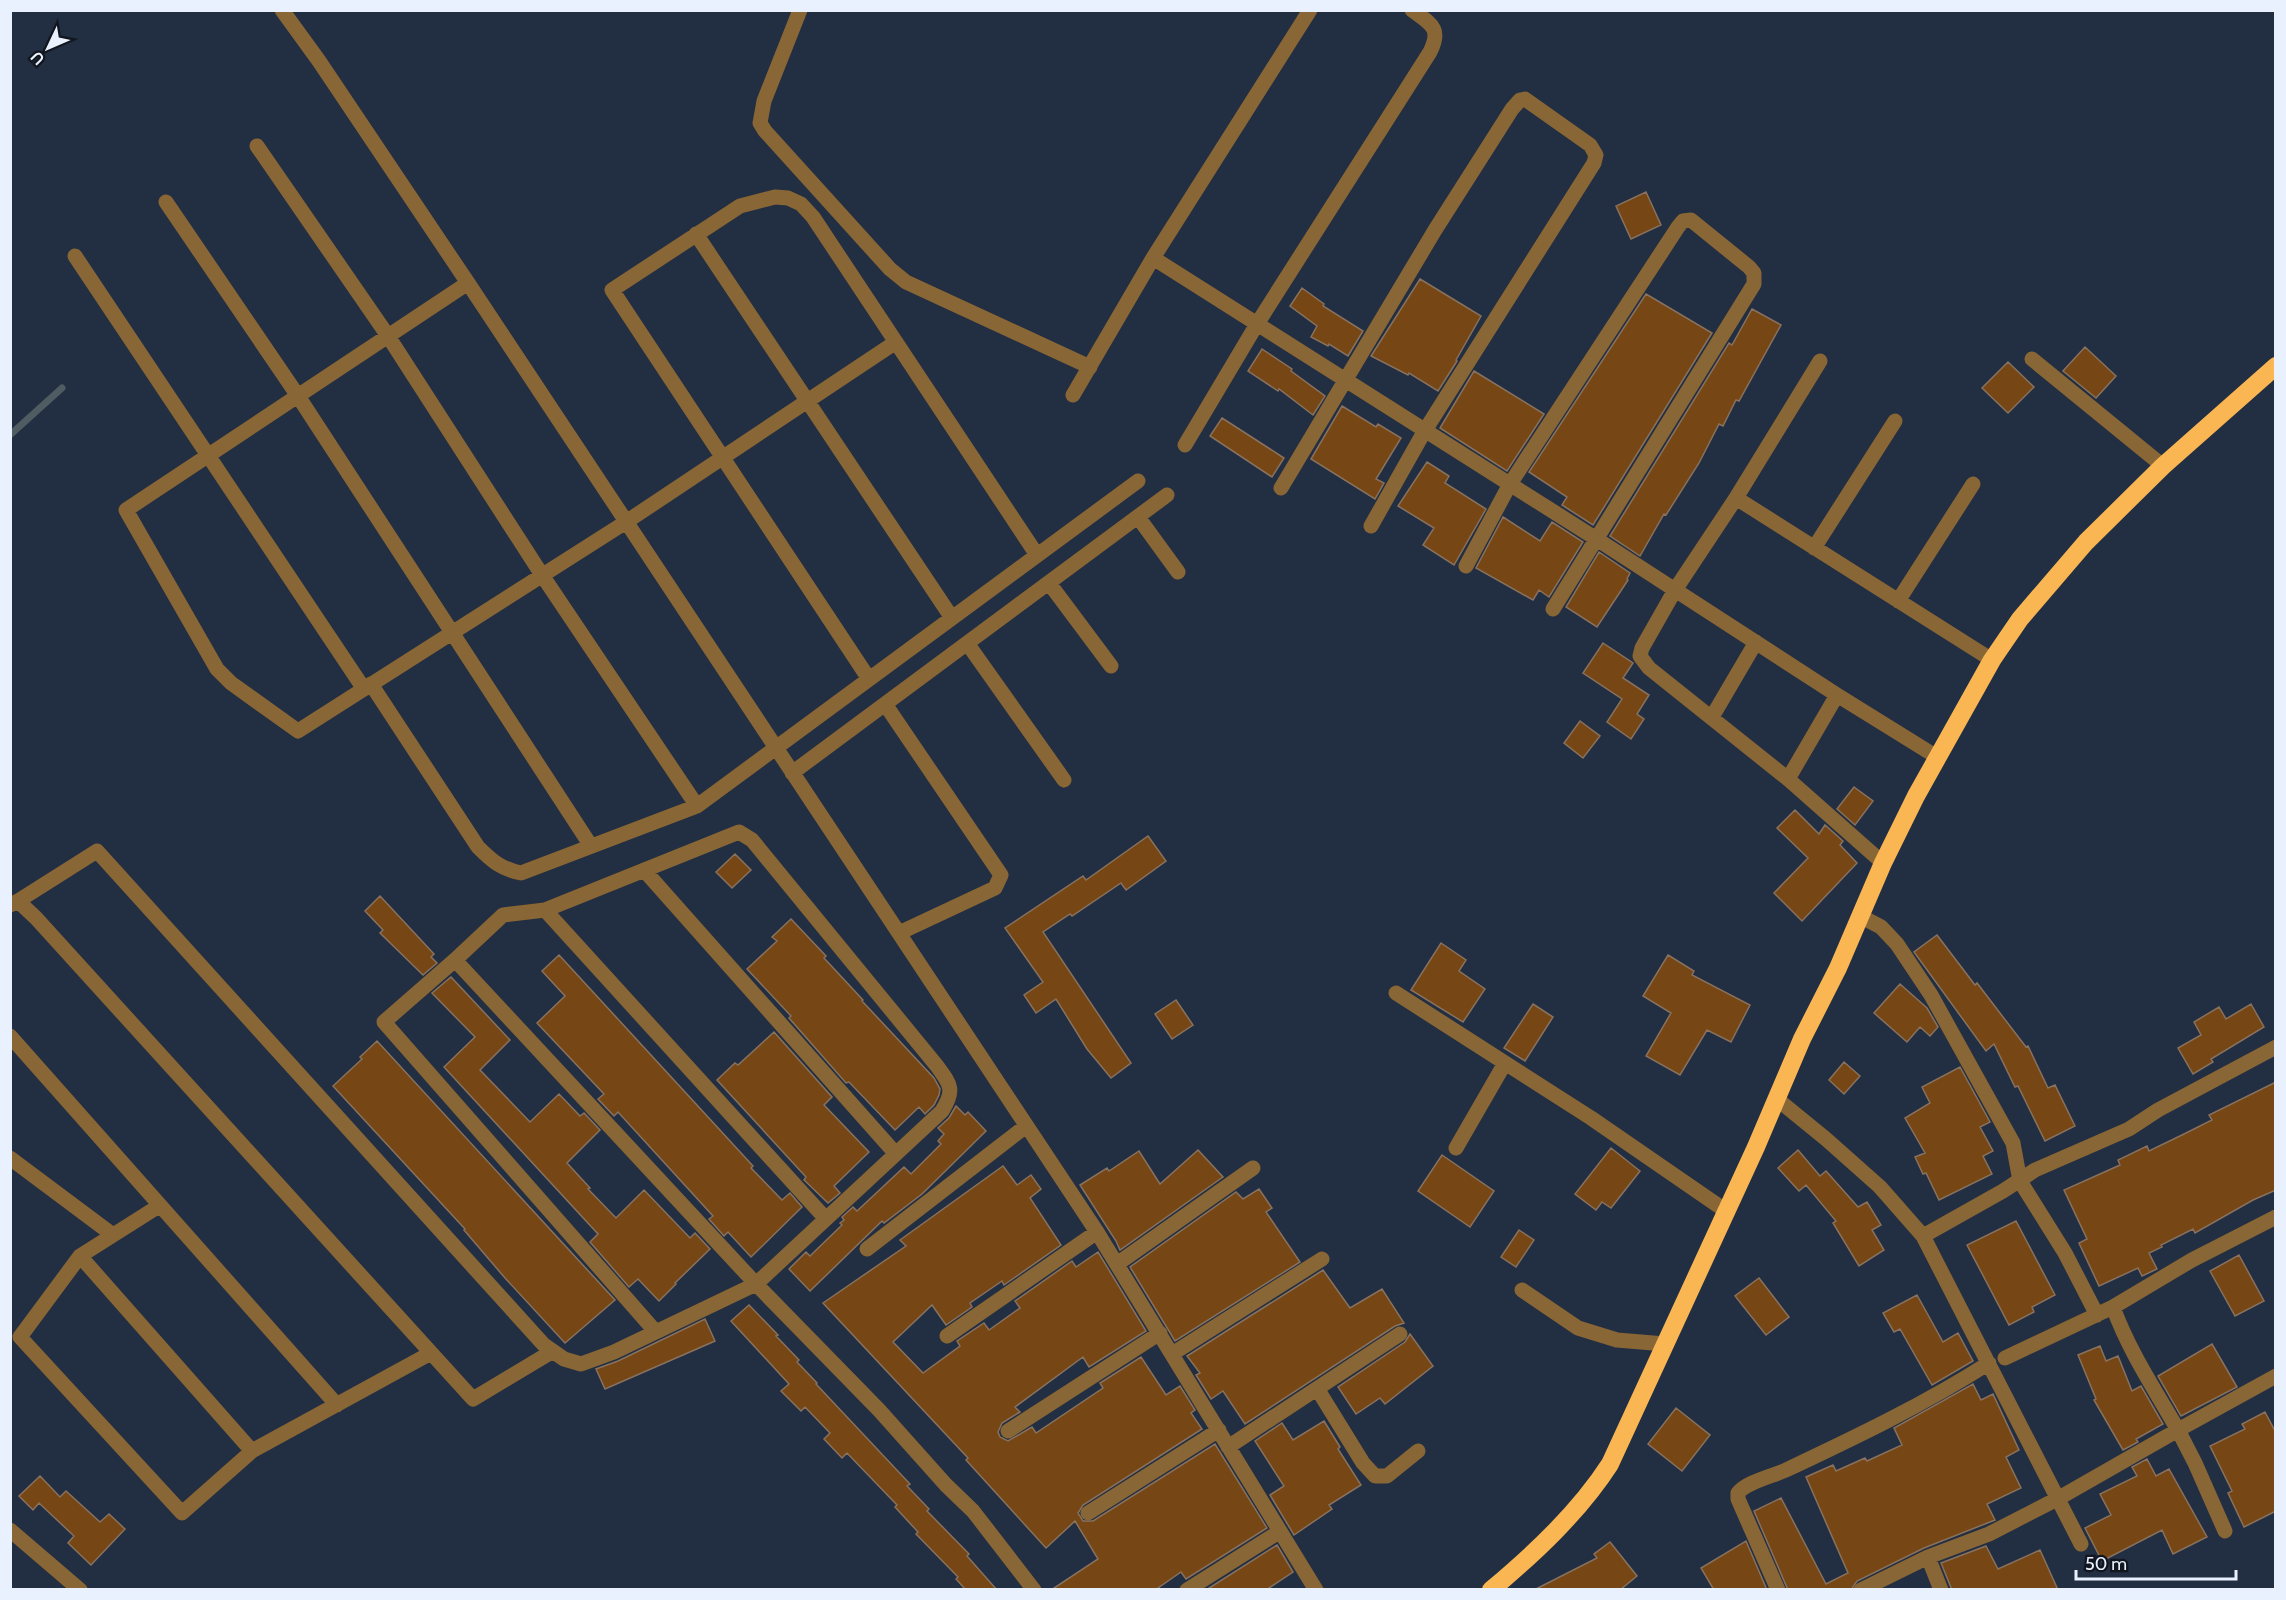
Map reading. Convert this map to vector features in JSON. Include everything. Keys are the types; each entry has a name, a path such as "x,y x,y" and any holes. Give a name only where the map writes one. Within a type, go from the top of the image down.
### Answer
{"highway":[{"path":"1491,1590 1517,1568 1590,1494 1610,1464 1778,1099 1802,1040 1838,968 1883,863 1937,757 1992,660 2048,583 2085,542 2163,466 2276,366"}],"street":[{"path":"282,10 319,61 468,283 1097,1232 1316,1590"},
{"path":"800,10 764,100 760,123 765,131 890,269 906,282 1090,367"},
{"path":"1073,395 1153,258 1310,10"},
{"path":"1185,445 1257,324 1431,52 1435,41 1435,29 1430,22 1412,10"},
{"path":"1281,489 1435,230 1512,109 1520,100 1525,99 1590,145 1596,155 1594,163 1424,432 1371,526"},
{"path":"257,146 388,336 542,575 697,807"},
{"path":"869,679 612,290 740,206 775,197 788,198 801,204 813,217 1037,555"},
{"path":"166,202 298,396 591,846"},
{"path":"1466,566 1510,484 1678,226 1683,221 1691,220 1749,267 1754,273 1754,284 1553,609"},
{"path":"696,234 952,618"},
{"path":"75,256 208,455 478,847 493,862 507,870 521,873 697,807 775,747 1138,481"},
{"path":"1153,258 1937,757"},
{"path":"468,283 126,510 218,669 231,683 298,731 626,522 896,342"},
{"path":"2032,359 2163,466"},
{"path":"1820,361 1736,498 1675,590 1642,648 1640,656 1649,668 1788,779 1883,863"},
{"path":"1814,548 1895,421"},
{"path":"1898,601 1973,484"},
{"path":"792,773 1167,495"},
{"path":"1736,498 1992,660"},
{"path":"1138,517 1179,572"},
{"path":"1049,583 1110,666"},
{"path":"1712,717 1756,642"},
{"path":"968,643 1064,780"},
{"path":"1788,779 1837,695"},
{"path":"885,704 1001,875 995,888 898,933"},
{"path":"553,1351 472,1399 52,936 14,903 97,851 537,1336 564,1359 581,1364 614,1352 756,1284 942,1111 950,1098 950,1083 752,840 739,832 545,910 503,915 384,1022 655,1331"},
{"path":"644,870 896,1154"},
{"path":"545,910 826,1219"},
{"path":"1860,916 1881,927 1897,944 1931,995 2013,1143 2020,1181 2065,1253 2097,1314"},
{"path":"455,960 756,1284 879,1410 946,1485 973,1511 1034,1590"},
{"path":"1396,993 1591,1118 1726,1210"},
{"path":"10,1036 337,1405"},
{"path":"1925,1235 2064,1156 2128,1129 2158,1110 2276,1047"},
{"path":"1456,1148 1505,1063"},
{"path":"1778,1099 1818,1131 1880,1187 1925,1235 1989,1363 2066,1494 2081,1544"},
{"path":"867,1249 1026,1126"},
{"path":"10,1158 113,1236"},
{"path":"1117,1264 1252,1168"},
{"path":"159,1206 80,1256 20,1337 182,1513 252,1451 431,1353"},
{"path":"2005,1358 2113,1307 2192,1260 2276,1217"},
{"path":"947,1336 1097,1232"},
{"path":"80,1256 252,1451"},
{"path":"1172,1354 1322,1259"},
{"path":"1522,1290 1578,1328 1617,1340 1665,1344"},
{"path":"2113,1307 2129,1344 2195,1463 2225,1530"},
{"path":"1008,1431 1160,1333"},
{"path":"1228,1447 1400,1334"},
{"path":"1778,1590 1738,1499 1738,1493 1742,1488 1863,1434 1989,1363"},
{"path":"1861,1590 1928,1557 1989,1534 2066,1494 2276,1376"},
{"path":"1318,1390 1363,1463 1376,1476 1388,1476 1418,1450"},
{"path":"1088,1513 1219,1430"},
{"path":"10,1530 80,1590"},
{"path":"1186,1590 1279,1532"},
{"path":"1928,1557 1941,1590"}],"building":[{"path":"1646,192 1661,225 1631,239 1616,206"},
{"path":"1420,279 1481,316 1438,391 1409,373 1408,375 1371,356"},
{"path":"1302,288 1324,304 1323,306 1363,331 1348,356 1329,344 1328,346 1311,337 1317,326 1290,306"},
{"path":"1646,294 1712,333 1593,525 1562,505 1567,497 1529,472"},
{"path":"1752,309 1781,325 1739,401 1736,400 1723,426 1719,424 1699,463 1666,515 1664,514 1640,556 1610,536 1729,343 1732,345"},
{"path":"2085,347 2116,376 2096,398 2063,371"},
{"path":"1262,349 1292,369 1291,371 1325,396 1313,415 1279,389 1278,391 1248,371"},
{"path":"2008,362 2034,387 2008,413 1982,388"},
{"path":"1474,371 1544,414 1507,471 1440,428"},
{"path":"1342,406 1376,427 1378,424 1401,438 1376,479 1384,483 1375,499 1311,459"},
{"path":"1222,418 1284,458 1272,477 1210,436"},
{"path":"1427,462 1449,476 1445,483 1486,509 1454,565 1423,545 1434,528 1398,506"},
{"path":"1503,517 1540,541 1552,522 1583,542 1549,597 1539,590 1533,600 1476,568"},
{"path":"1599,552 1630,573 1628,580 1597,627 1566,607"},
{"path":"1603,643 1633,663 1623,678 1649,695 1637,714 1644,719 1631,739 1607,722 1622,699 1583,673"},
{"path":"1580,721 1600,736 1583,758 1564,743"},
{"path":"1854,787 1873,801 1855,825 1837,809"},
{"path":"1795,810 1819,834 1825,825 1843,841 1840,845 1857,863 1802,921 1774,893 1808,858 1777,828"},
{"path":"1148,836 1166,861 1126,890 1121,883 1072,916 1070,914 1043,932 1131,1063 1111,1078 1087,1049 1056,999 1036,1013 1024,995 1043,982 1005,928 1083,876 1086,880"},
{"path":"735,854 751,870 732,888 716,872"},
{"path":"380,896 434,954 431,957 437,963 423,975 380,933 383,930 365,911"},
{"path":"791,919 826,956 824,958 862,1001 934,1078 940,1089 939,1095 934,1105 925,1114 919,1107 895,1130 849,1082 846,1083 789,1018 791,1016 747,969 777,941 772,937"},
{"path":"1937,935 1975,985 1977,983 2026,1047 2028,1046 2048,1088 2055,1085 2075,1126 2045,1141 1994,1044 1986,1051 1914,952"},
{"path":"1441,943 1466,960 1459,971 1485,989 1463,1022 1411,990"},
{"path":"559,955 753,1166 751,1168 782,1200 790,1193 802,1207 751,1257 728,1232 724,1236 709,1219 713,1216 618,1112 614,1116 598,1099 604,1094 537,1023 565,996 542,971"},
{"path":"1668,955 1694,971 1692,975 1750,1005 1731,1042 1707,1030 1680,1075 1646,1056 1671,1013 1643,996"},
{"path":"451,977 510,1040 480,1070 530,1122 559,1094 580,1116 584,1113 600,1130 567,1163 590,1188 588,1189 616,1218 644,1190 690,1238 695,1233 710,1249 659,1301 638,1279 629,1287 590,1242 598,1234 444,1067 475,1037 432,993"},
{"path":"1900,984 1927,1008 1938,1027 1930,1036 1920,1027 1907,1042 1874,1013"},
{"path":"1176,1000 1193,1025 1172,1039 1155,1014"},
{"path":"1533,1004 1553,1017 1525,1061 1504,1048"},
{"path":"2251,1004 2264,1027 2211,1059 2213,1062 2193,1074 2178,1048 2201,1035 2194,1022 2219,1007 2226,1019"},
{"path":"774,1032 832,1097 824,1105 869,1152 834,1186 840,1193 828,1203 804,1180 806,1177 717,1080 735,1063 738,1065"},
{"path":"377,1041 615,1300 565,1343 505,1278 465,1229 333,1086 362,1059 360,1057"},
{"path":"1844,1062 1860,1076 1844,1094 1829,1080"},
{"path":"1960,1067 1990,1122 1980,1127 1993,1151 1983,1156 1992,1174 1939,1200 1926,1173 1923,1174 1915,1157 1925,1153 1905,1118 1930,1103 1922,1087"},
{"path":"2276,1082 2276,1190 2253,1200 2195,1233 2193,1229 2161,1245 2162,1247 2149,1253 2157,1269 2142,1276 2138,1268 2099,1286 2079,1243 2087,1239 2064,1190 2120,1165 2118,1160 2147,1146 2149,1151 2212,1120 2209,1115"},
{"path":"956,1106 965,1115 968,1112 986,1131 922,1194 884,1223 882,1221 810,1291 789,1269 806,1252 810,1256 842,1225 840,1223 844,1220 842,1217 853,1207 857,1211 904,1167 911,1174 941,1144 938,1141 944,1134 938,1128 949,1118"},
{"path":"1611,1148 1640,1171 1611,1208 1602,1202 1596,1210 1575,1194"},
{"path":"1198,1150 1223,1177 1120,1250 1080,1185 1107,1168 1109,1171 1139,1151 1160,1184"},
{"path":"1798,1150 1820,1176 1826,1171 1858,1207 1867,1202 1881,1225 1872,1230 1884,1250 1859,1266 1833,1223 1836,1221 1806,1185 1799,1191 1778,1168"},
{"path":"1442,1155 1494,1191 1470,1227 1418,1191"},
{"path":"1003,1166 1017,1185 1031,1175 1041,1189 1030,1198 1061,1245 1004,1285 1002,1281 970,1303 972,1307 946,1325 932,1305 893,1342 923,1373 960,1346 957,1341 984,1323 989,1330 1020,1308 1015,1301 1072,1261 1076,1267 1098,1252 1146,1331 1089,1367 1083,1357 1015,1407 1020,1412 1002,1423 998,1432 1000,1437 1008,1441 1032,1427 1036,1433 1103,1388 1100,1383 1141,1357 1166,1395 1180,1386 1195,1410 1191,1413 1202,1429 1083,1505 1078,1513 1083,1521 1093,1521 1215,1444 1267,1528 1186,1579 1181,1572 1155,1590 1051,1590 1098,1559 1075,1521 1046,1548 966,1460 968,1458 823,1303 906,1246 900,1240"},
{"path":"1259,1189 1272,1208 1266,1212 1300,1262 1175,1341 1130,1267 1236,1192 1243,1199"},
{"path":"2016,1221 2055,1295 2032,1307 2034,1312 2009,1325 1967,1245"},
{"path":"1519,1230 1534,1240 1516,1267 1501,1257"},
{"path":"2239,1255 2264,1301 2235,1316 2210,1271"},
{"path":"1323,1270 1350,1308 1382,1289 1404,1323 1395,1326 1245,1424 1223,1391 1211,1399 1196,1375 1200,1373 1187,1356"},
{"path":"1759,1278 1789,1317 1766,1335 1735,1296"},
{"path":"1917,1295 1943,1342 1958,1333 1973,1361 1932,1385 1900,1329 1894,1332 1883,1313"},
{"path":"749,1305 778,1335 776,1336 799,1360 797,1362 816,1384 910,1484 907,1486 929,1509 927,1511 969,1554 967,1556 997,1590 966,1590 956,1579 958,1577 916,1534 918,1532 895,1507 897,1505 847,1453 842,1458 824,1439 830,1433 805,1407 801,1411 781,1391 789,1384 731,1321"},
{"path":"705,1319 715,1341 605,1389 596,1369 618,1361"},
{"path":"1410,1334 1433,1366 1385,1404 1380,1398 1356,1414 1338,1387 1405,1342"},
{"path":"2212,1344 2237,1387 2181,1416 2158,1376"},
{"path":"2100,1346 2106,1361 2118,1356 2132,1391 2141,1386 2163,1424 2136,1439 2138,1442 2123,1450 2094,1400 2096,1399 2078,1355"},
{"path":"1973,1384 1981,1400 1993,1394 2019,1450 2006,1457 2021,1488 1987,1504 1995,1520 1924,1548 1857,1581 1851,1590 1788,1590 1754,1511 1781,1498 1826,1584 1848,1573 1806,1477 1833,1465 1836,1471 1865,1458 1867,1461 1902,1445 1894,1428"},
{"path":"1676,1408 1710,1435 1682,1471 1648,1444"},
{"path":"2265,1412 2276,1433 2276,1511 2244,1527 2228,1493 2232,1491 2210,1446 2245,1429 2242,1424"},
{"path":"1324,1421 1340,1447 1338,1449 1361,1485 1329,1505 1332,1509 1294,1535 1270,1495 1284,1486 1255,1441 1282,1423 1293,1440"},
{"path":"2147,1459 2156,1476 2169,1469 2207,1537 2173,1554 2162,1530 2102,1561 2085,1528 2111,1515 2100,1494 2137,1476 2132,1467"},
{"path":"40,1476 60,1497 66,1491 100,1522 109,1514 125,1529 91,1565 68,1543 74,1536 39,1503 33,1510 19,1496"},
{"path":"1746,1541 1767,1590 1714,1590 1701,1568"},
{"path":"1610,1542 1637,1576 1620,1590 1534,1590 1597,1558 1594,1554"},
{"path":"1277,1545 1293,1572 1266,1590 1206,1590"},
{"path":"1986,1546 1998,1569 2040,1550 2058,1590 1952,1590 1941,1563"}],"waterway":[{"path":"10,435 62,388"}]}
